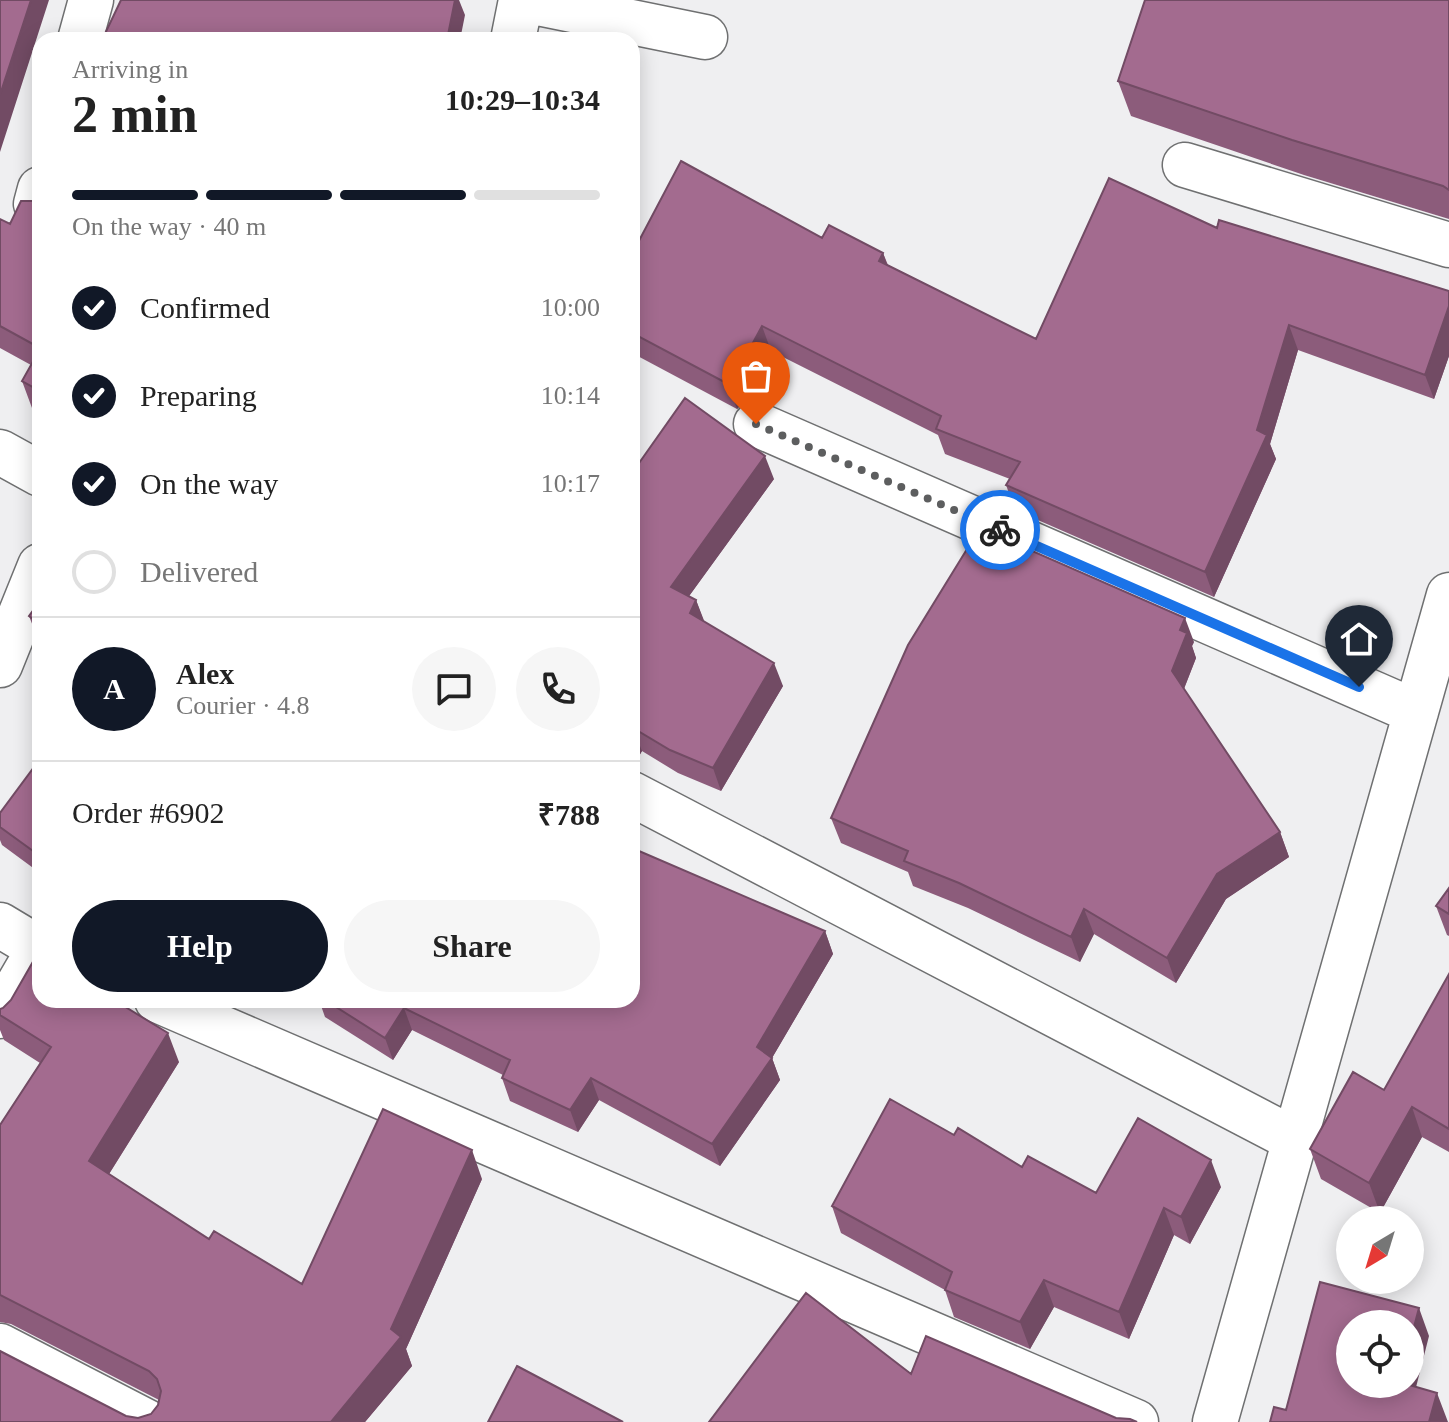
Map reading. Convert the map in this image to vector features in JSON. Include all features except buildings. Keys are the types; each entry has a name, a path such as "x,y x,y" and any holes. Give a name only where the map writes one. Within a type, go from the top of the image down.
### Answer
{"street":[{"path":"82,32 91,0"},
{"path":"515,32 522,0 705,37"},
{"path":"1185,165 1449,245"},
{"path":"756,424 1416,712"},
{"path":"0,452 32,470"},
{"path":"0,665 32,586"},
{"path":"1215,1422 1449,595"},
{"path":"640,798 1295,1140"},
{"path":"0,925 32,944"},
{"path":"0,1016 32,962"},
{"path":"176,1008 1136,1422"},
{"path":"0,1346 147,1422"}],"way so far":[{"path":"756,424 1000,530"}],"route":[{"path":"1000,530 1359,687"}]}
